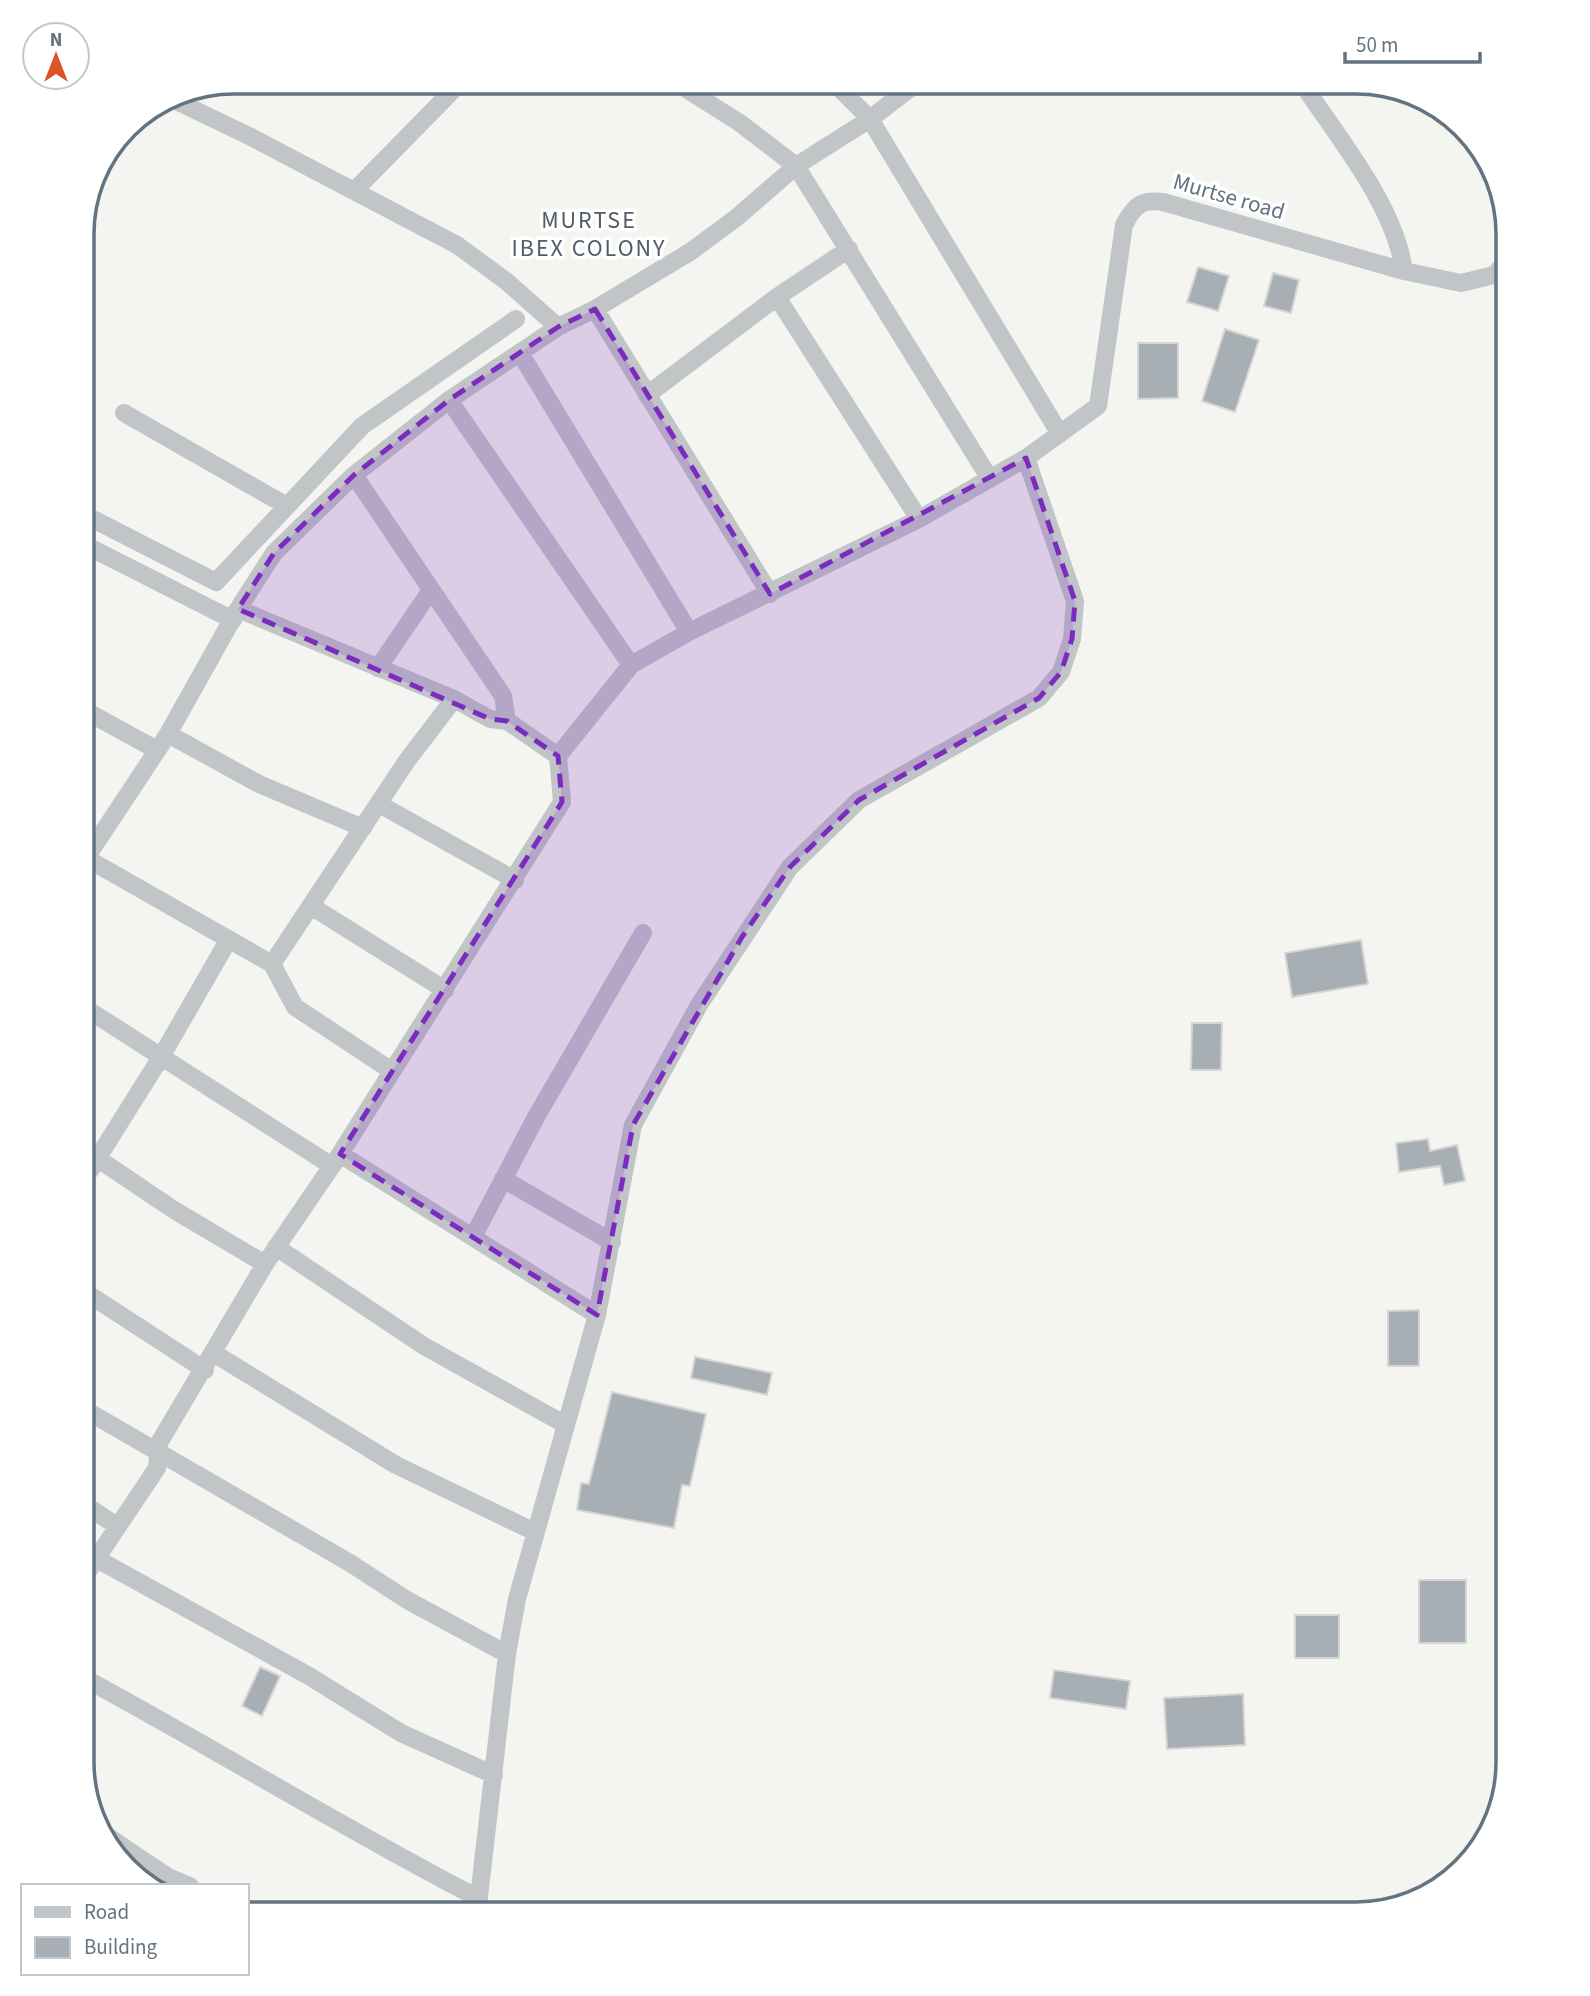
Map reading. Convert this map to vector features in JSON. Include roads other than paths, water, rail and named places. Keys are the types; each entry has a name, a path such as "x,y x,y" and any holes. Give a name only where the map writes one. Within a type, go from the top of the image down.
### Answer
{"street":[{"path":"354,191 448,95"},
{"path":"696,95 740,123 796,166 990,479"},
{"path":"846,95 870,119 1060,433"},
{"path":"95,844 168,734 235,614 274,553 354,475 449,401 558,327 595,309 690,252 736,218 796,166 870,119 902,95"},
{"path":"1310,95 1379,201 1401,246 1404,271"},
{"path":"183,104 457,245 506,281 558,327"},
{"name":"Murtse road","path":"631,666 690,632 919,519 1026,458 1098,406 1124,225 1133,208 1147,200 1163,202 1404,271 1461,283 1496,273"},
{"path":"647,395 777,297 849,249"},
{"path":"777,297 919,519"},
{"path":"595,309 770,594"},
{"path":"95,520 216,582 362,426 516,320"},
{"path":"520,353 690,632"},
{"path":"95,1562 157,1468 159,1443 205,1370 265,1264 336,1160 562,802 558,756 631,666 449,401"},
{"path":"124,413 287,506"},
{"path":"478,1902 507,1654 534,1531 597,1315 633,1125 699,1005 790,867 859,800 1039,698 1061,672 1072,639 1075,601 1026,458"},
{"path":"354,475 503,696 507,721"},
{"path":"95,550 235,614 454,699 490,719 507,721 558,756"},
{"path":"378,668 431,590"},
{"path":"272,964 406,762 454,699"},
{"path":"95,716 158,750"},
{"path":"168,734 258,784 363,828"},
{"path":"379,804 514,880"},
{"path":"95,867 272,964 295,1007 392,1071"},
{"path":"311,906 445,990"},
{"path":"473,1237 503,1179 643,933"},
{"path":"95,1145 162,1057 229,939"},
{"path":"95,1014 336,1160 473,1237 597,1315"},
{"path":"95,1155 174,1210 265,1264"},
{"path":"503,1179 612,1242"},
{"path":"276,1247 424,1346 566,1425"},
{"path":"95,1298 205,1370"},
{"path":"215,1353 396,1465 534,1531"},
{"path":"95,1416 350,1563 407,1601 507,1654"},
{"path":"95,1512 117,1526"},
{"path":"97,1559 309,1676 401,1733 494,1775"},
{"path":"95,1685 228,1757 287,1795 470,1902"},
{"path":"124,1848 168,1877 185,1884"}],"district":[{"name":"MURTSE IBEX COLONY","path":"589,234"}]}
